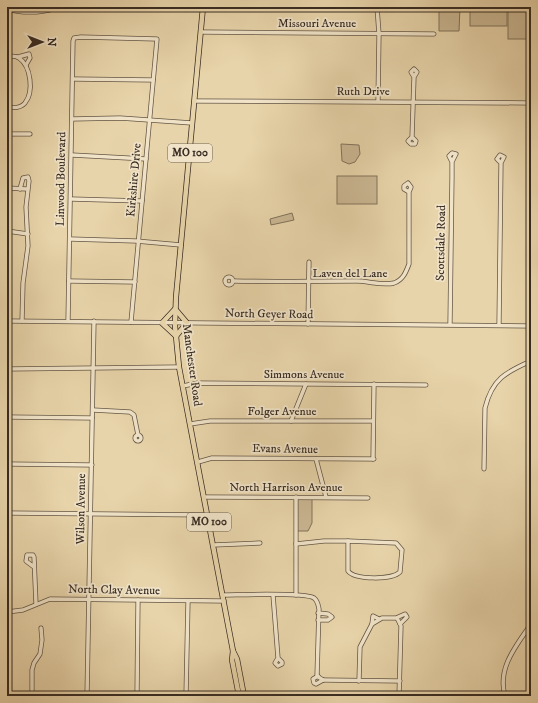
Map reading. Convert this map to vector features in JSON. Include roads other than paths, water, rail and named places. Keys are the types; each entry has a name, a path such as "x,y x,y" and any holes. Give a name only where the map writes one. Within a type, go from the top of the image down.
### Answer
{"main road":[{"name":"Manchester Road","path":"203,7 175,309 175,323 180,367 190,424 233,651 237,659 244,696"},
{"path":"175,309 187,323 176,336 162,323 175,309"},
{"name":"Manchester Road","path":"233,651 232,660 239,696"},
{"path":"498,696 505,695"}],"street":[{"path":"7,9 13,11 47,11 53,10 54,7"},
{"path":"377,7 379,34 378,101"},
{"name":"Missouri Avenue","path":"201,32 434,34"},
{"name":"Linwood Boulevard","path":"68,321 74,38 157,39"},
{"name":"Kirkshire Drive","path":"131,322 157,39"},
{"path":"7,56 18,57 29,54 30,58 26,66"},
{"path":"7,107 20,106 28,97 29,84 26,66 18,57"},
{"path":"412,136 414,77"},
{"path":"73,79 153,80"},
{"name":"Ruth Drive","path":"195,101 531,103"},
{"path":"72,119 120,118 192,124"},
{"path":"7,134 30,134"},
{"path":"72,155 146,159"},
{"name":"Scottsdale Road","path":"450,324 452,162"},
{"path":"499,325 501,163"},
{"path":"20,189 23,178 26,176 29,179 26,207 28,246 23,283 22,321"},
{"path":"7,188 27,189"},
{"name":"Laven del Lane","path":"233,282 309,283 357,281 391,283 400,279 405,275 408,264 409,192"},
{"path":"71,199 142,201"},
{"path":"7,231 28,234"},
{"path":"70,239 181,245"},
{"path":"308,324 309,262"},
{"path":"69,281 135,282"},
{"name":"North Geyer Road","path":"7,321 450,324 531,326"},
{"name":"Wilson Avenue","path":"87,696 94,321"},
{"path":"484,469 485,408 488,398 499,378 511,370 531,361"},
{"path":"7,369 180,367"},
{"name":"Simmons Avenue","path":"183,386 197,383 426,385"},
{"path":"291,421 306,384"},
{"path":"373,422 374,384"},
{"path":"92,410 130,412 134,415 138,435"},
{"path":"7,417 92,418"},
{"name":"Folger Avenue","path":"190,424 210,421 373,422"},
{"name":"Evans Avenue","path":"198,462 212,458 316,460 373,459 373,422"},
{"path":"316,460 326,497"},
{"path":"7,464 92,465"},
{"path":"296,497 296,595"},
{"name":"North Harrison Avenue","path":"204,498 368,498"},
{"path":"7,513 207,515"},
{"path":"296,544 324,541 348,541 396,543 402,550 400,572 393,577 354,576 348,571 348,541"},
{"path":"213,545 260,543"},
{"path":"34,566 36,604"},
{"path":"223,595 296,595 313,597 316,600 318,613 318,676"},
{"path":"273,595 278,658"},
{"name":"North Clay Avenue","path":"7,612 23,610 50,599 89,598 224,601"},
{"path":"137,696 138,600"},
{"path":"186,696 188,600"},
{"path":"318,613 328,614 332,617 328,620 318,620"},
{"path":"359,681 360,647 372,624 380,619 397,618 406,614 407,617 400,624"},
{"path":"397,618 400,624 400,696"},
{"path":"505,695 502,681 505,668 512,652 531,624"},
{"path":"32,696 32,670 34,663 40,654 42,640 41,628"},
{"path":"318,676 323,680"},
{"path":"318,676 313,679 314,683 316,684 323,680 400,682"}]}
